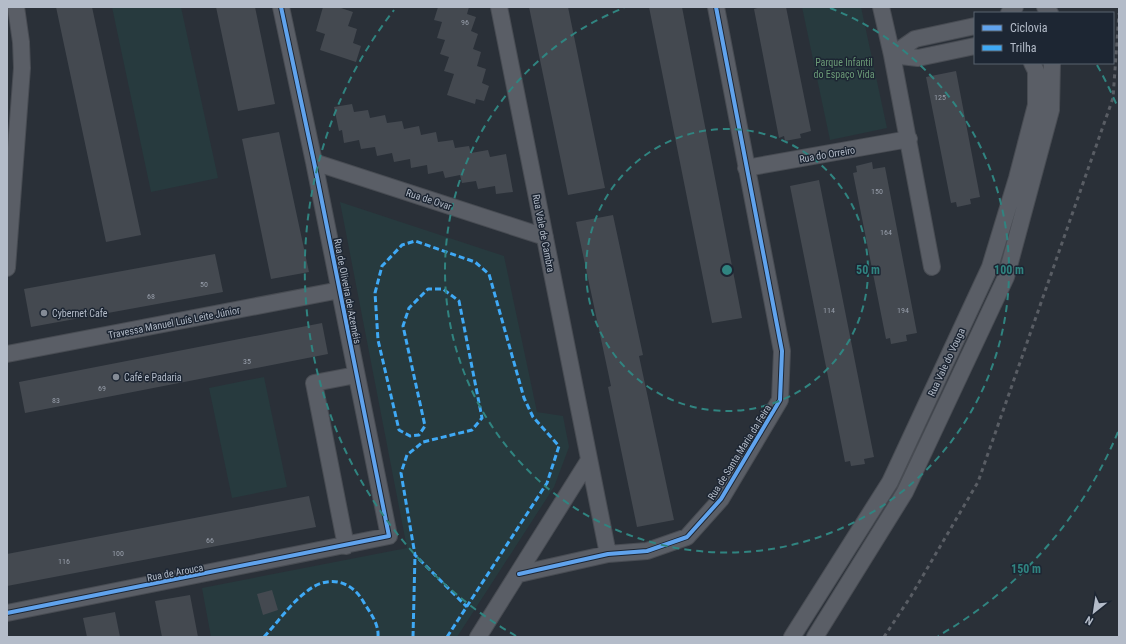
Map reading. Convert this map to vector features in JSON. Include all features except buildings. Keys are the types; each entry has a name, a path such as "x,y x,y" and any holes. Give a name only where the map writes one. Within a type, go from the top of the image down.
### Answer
{"street":[{"path":"7,268 22,68 21,42 16,7"},
{"name":"Rua de Oliveira de Azeméis","path":"281,7 314,162 389,536 346,546"},
{"name":"Rua Vale de Cambra","path":"499,7 608,554"},
{"name":"Rua de Santa Maria da Feira","path":"519,574 608,554 647,551 687,537 721,500 780,400 782,351 716,7"},
{"path":"881,7 909,139 932,267"},
{"path":"892,55 915,39 974,26"},
{"path":"892,55 918,58 974,46"},
{"name":"Rua Vale do Vouga","path":"792,637 890,482 990,267 1017,178 1036,105 1036,71 1032,64"},
{"name":"Rua Vale do Vouga","path":"815,637 905,492 1006,277 1051,110 1052,64"},
{"name":"Rua do Orreiro","path":"746,168 909,139"},
{"name":"Rua de Ovar","path":"314,162 545,236"},
{"name":"Travessa Manuel Luís Leite Júnior","path":"7,354 340,290"},
{"path":"346,546 314,383 356,375"},
{"path":"478,637 519,574 589,460"},
{"name":"Rua de Arouca","path":"7,614 346,546"}],"green space":[{"path":"112,7 181,7 218,178 151,192"},
{"name":"Parque Infantil do Espaço Vida","path":"802,7 861,7 887,128 830,140"},
{"path":"340,202 504,256 537,412 563,416 569,447 554,487 457,637 211,637 202,588 407,548"},
{"path":"264,377 287,487 232,498 209,388"}],"railway":[{"path":"884,637 911,596 978,482 1113,98 1119,13"}],"marked path":[{"path":"447,637 547,483 559,446 533,417 524,398 489,274 475,262 415,241 402,245 382,266 375,293 378,340 399,430 410,436 419,435 425,426 403,326 409,308 428,289 443,289 459,301 482,418 472,430 423,442 407,455 401,473 415,555 467,607"},
{"path":"413,637 415,555"},
{"path":"264,637 300,597 314,587 322,583 329,582 345,584 358,594 374,618 378,637"}],"cycle path":[{"path":"7,613 389,536 314,162 281,7"},
{"path":"519,574 608,554 647,551 687,537 721,499 780,400 782,351 716,7"}],"place":[{"name":"Cybernet Cafe","path":"44,313"},
{"name":"Café e Padaria","path":"116,377"}]}
